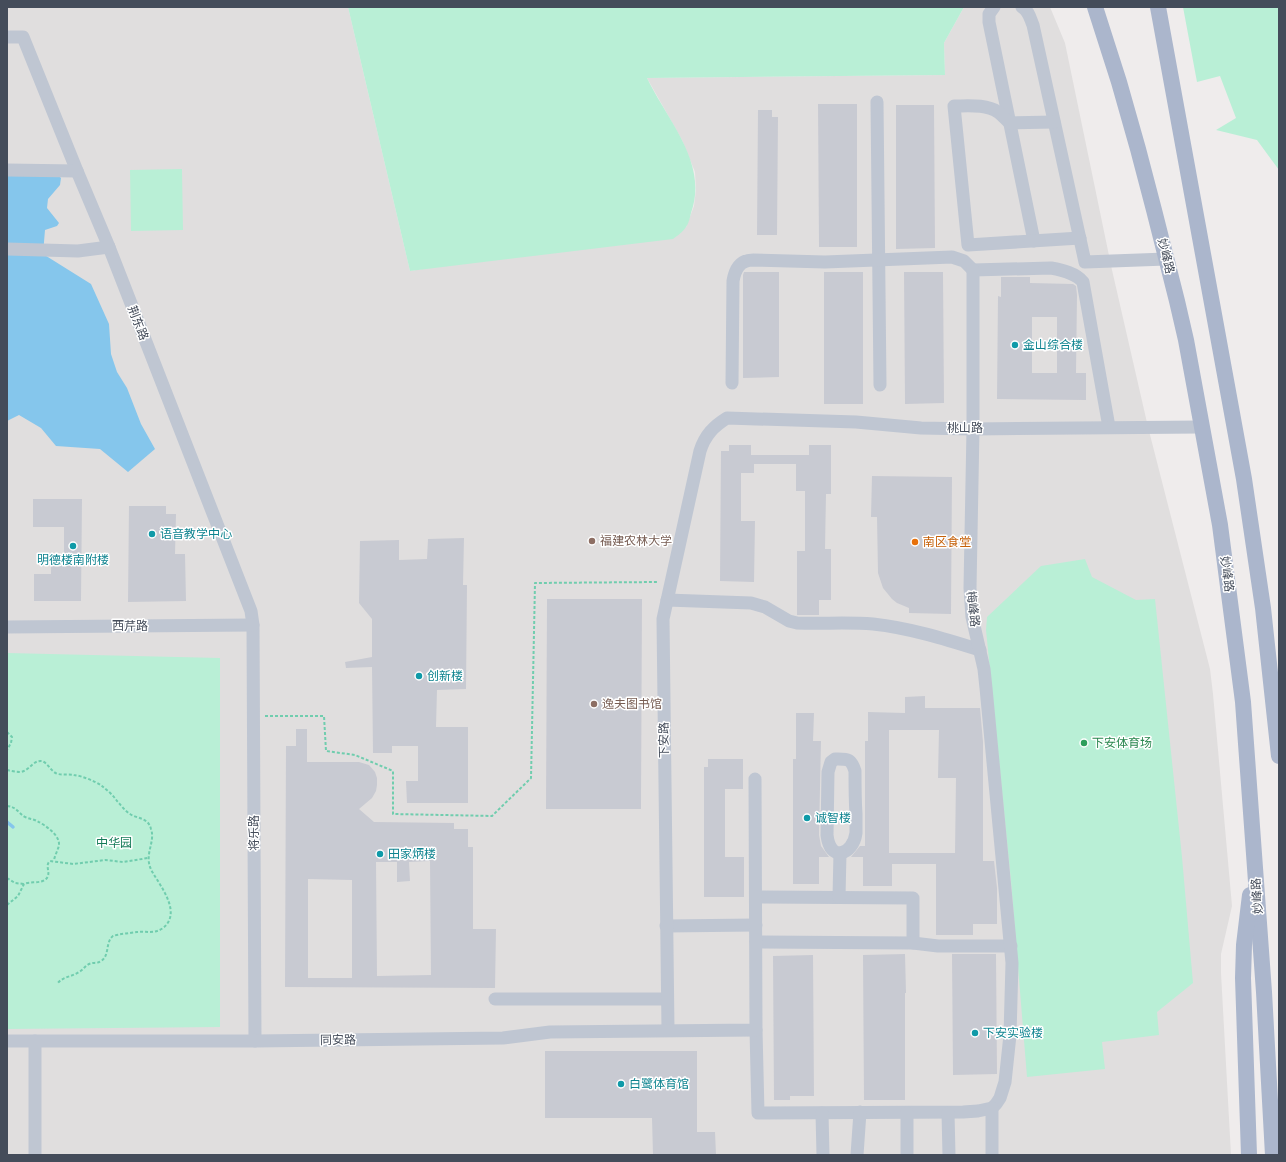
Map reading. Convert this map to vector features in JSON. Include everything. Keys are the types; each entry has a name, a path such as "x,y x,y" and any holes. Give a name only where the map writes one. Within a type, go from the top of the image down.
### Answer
{"main road":[{"name":"妙峰路","path":"1095,7 1119,82 1154,210 1186,340 1220,525 1244,710 1264,992 1273,1155"},
{"path":"1158,7 1244,479 1266,630 1279,756"},
{"path":"1249,1155 1243,978 1244,944 1254,858"}],"street":[{"path":"994,7 989,14 989,22 1034,241"},
{"path":"1022,7 1026,9 1030,15 1085,262 1166,259"},
{"name":"荆东路","path":"7,37 23,37 109,247 251,611 252,625"},
{"path":"877,102 880,385"},
{"path":"1054,122 1010,123 999,112 972,106 954,106 968,245 1080,238"},
{"path":"7,170 77,171"},
{"path":"7,250 78,251 109,247"},
{"path":"732,383 733,282 735,272 744,261 806,262 952,257 964,261 973,270 1052,268 1064,271 1083,282 1109,427"},
{"name":"梅峰路","path":"973,270 973,429 970,588 972,617 984,669 1011,946 1011,1012 1007,1067 1003,1091 992,1108"},
{"name":"桃山路","path":"727,418 856,422 921,428 973,429 1202,427"},
{"name":"下安路","path":"668,1030 663,619 702,443 717,424 727,418"},
{"path":"667,600 751,604 765,608 789,621 811,623 862,623 894,627 936,636 980,650"},
{"name":"西芹路","path":"7,627 252,625"},
{"name":"将乐路","path":"252,625 255,1041"},
{"path":"835,759 849,760 853,764 855,771 856,833 851,846 846,851 840,853 835,852 828,843 828,772 831,762 835,759"},
{"path":"755,779 756,1030 758,1113 948,1113 978,1111 992,1108 992,1155"},
{"path":"839,897 840,853"},
{"path":"756,897 913,898 913,943"},
{"path":"666,926 756,925"},
{"path":"756,942 913,943 938,946 1011,946"},
{"path":"495,999 667,1000"},
{"name":"同安路","path":"7,1041 255,1041 503,1038 550,1032 756,1030"},
{"path":"35,1041 35,1155"},
{"path":"857,1155 860,1112"},
{"path":"822,1113 823,1155"},
{"path":"907,1113 907,1155"},
{"path":"948,1113 949,1155"}],"path":[{"path":"253,716 324,716 326,751 355,755 393,771 393,814 492,816 531,778 535,583 671,582"},
{"path":"7,732 12,736 12,740 7,750"},
{"path":"7,770 22,772 36,762 42,761 48,764 55,773 78,776 98,784 111,794 128,813 141,818 150,825 152,832 148,858 152,872 164,888 169,901 170,915 167,924 163,928 153,932 137,932 113,936 110,938 107,952 103,960 91,963 77,974 64,978 57,984"},
{"path":"7,806 15,809 26,818 38,821 56,837 59,842 54,860"},
{"path":"7,878 24,884 40,881 48,876 48,863 54,860 73,864 105,860 123,862 148,858"},
{"path":"7,904 18,896 24,884"}],"shaded area":[{"name":"福建农林大学","path":"7,7 348,7 410,271 686,227 694,206 696,190 695,172 682,140 647,78 945,75 944,43 964,7 1050,7 1065,43 1112,270 1148,427 1210,669 1232,906 1221,954 1231,1155 7,1155"}],"green space":[{"path":"348,7 964,7 944,43 945,75 647,78 683,142 695,177 695,195 689,222 683,231 673,239 410,271"},
{"path":"1183,7 1279,7 1279,170 1257,140 1216,130 1236,118 1220,76 1197,82"},
{"path":"182,169 183,230 131,231 130,170"},
{"name":"下安体育场","path":"1085,559 1092,577 1136,600 1155,599 1182,857 1193,983 1157,1012 1159,1035 1102,1042 1105,1069 1027,1077 1011,881 986,630 987,617 1041,566"},
{"name":"中华园","path":"7,653 220,658 220,1027 7,1029"}],"water":[{"path":"7,176 59,176 61,178 60,185 48,199 47,208 59,223 57,226 45,230 43,254 91,284 109,324 111,354 117,372 127,388 141,424 155,449 128,472 100,449 56,446 41,428 19,415 7,421"}],"building":[{"path":"818,104 857,104 857,247 819,247"},
{"path":"896,105 934,105 935,248 896,249"},
{"path":"758,110 772,110 772,117 778,117 777,235 757,235"},
{"path":"744,272 779,272 779,377 743,378"},
{"path":"824,272 863,272 863,404 824,404"},
{"path":"904,272 943,272 944,403 905,404"},
{"name":"金山综合楼","path":"1001,277 1030,277 1030,283 1073,284 1076,286 1076,373 1086,373 1086,400 997,399 998,296 1001,297","holes":["1032,317 1057,317 1057,373 1032,373"]},
{"path":"729,445 751,445 751,455 809,455 809,445 831,445 831,494 826,494 825,549 831,549 831,600 819,600 819,615 797,615 797,551 805,551 805,491 796,491 796,464 754,464 754,473 741,473 741,521 755,521 754,582 720,581 721,451 729,451"},
{"name":"南区食堂","path":"872,476 952,477 951,614 909,613 909,608 897,603 883,588 878,573 877,517 871,517"},
{"name":"明德楼南附楼","path":"33,499 82,499 81,601 34,601 34,574 51,574 51,565 64,565 64,527 33,527"},
{"name":"语音教学中心","path":"129,506 166,506 166,514 176,514 175,554 185,554 186,601 128,602"},
{"name":"创新楼","path":"464,538 463,585 467,585 466,689 437,690 436,727 468,727 468,803 407,803 406,781 418,781 418,746 392,746 392,753 373,753 372,667 346,668 345,662 372,657 372,619 359,603 360,541 399,540 399,560 427,559 428,539"},
{"name":"逸夫图书馆","path":"547,599 642,599 641,809 546,809"},
{"name":"诚智楼","path":"925,696 925,708 980,708 983,742 983,861 994,861 997,888 997,924 973,924 973,935 936,935 936,864 892,864 892,886 863,886 863,857 851,857 860,846 865,846 865,741 868,741 868,712 905,713 905,697","holes":["889,730 939,730 938,778 956,778 955,853 889,853"]},
{"path":"796,713 814,713 813,741 821,741 819,835 821,846 829,857 819,857 819,884 793,884 793,759 796,759"},
{"name":"田家炳楼","path":"296,729 307,729 307,762 359,762 369,765 375,772 377,778 376,791 372,798 359,809 374,822 454,823 454,829 468,829 468,847 473,847 473,929 496,929 495,988 285,987 286,746 296,746","holes":["430,861 431,975 377,976 376,862 397,862 397,882 410,881 409,862","308,879 352,880 352,978 308,978"]},
{"path":"708,759 743,759 743,789 725,789 725,857 744,857 744,897 704,897 704,767 708,767"},
{"path":"905,954 905,1100 864,1100 863,955"},
{"path":"952,954 996,954 997,1074 953,1075"},
{"path":"813,955 814,1096 790,1096 790,1100 774,1100 773,956"},
{"name":"白鹭体育馆","path":"545,1051 697,1051 697,1132 715,1132 716,1155 653,1155 652,1118 545,1118"}],"waterway":[{"path":"7,822 13,827"}],"place":[{"name":"金山综合楼","path":"1015,345"},
{"name":"语音教学中心","path":"152,534"},
{"name":"福建农林大学","path":"592,541"},
{"name":"南区食堂","path":"915,542"},
{"name":"明德楼南附楼","path":"73,546"},
{"name":"创新楼","path":"419,676"},
{"name":"逸夫图书馆","path":"594,704"},
{"name":"下安体育场","path":"1084,743"},
{"name":"诚智楼","path":"807,818"},
{"name":"田家炳楼","path":"380,854"},
{"name":"下安实验楼","path":"975,1033"},
{"name":"白鹭体育馆","path":"621,1084"}]}
